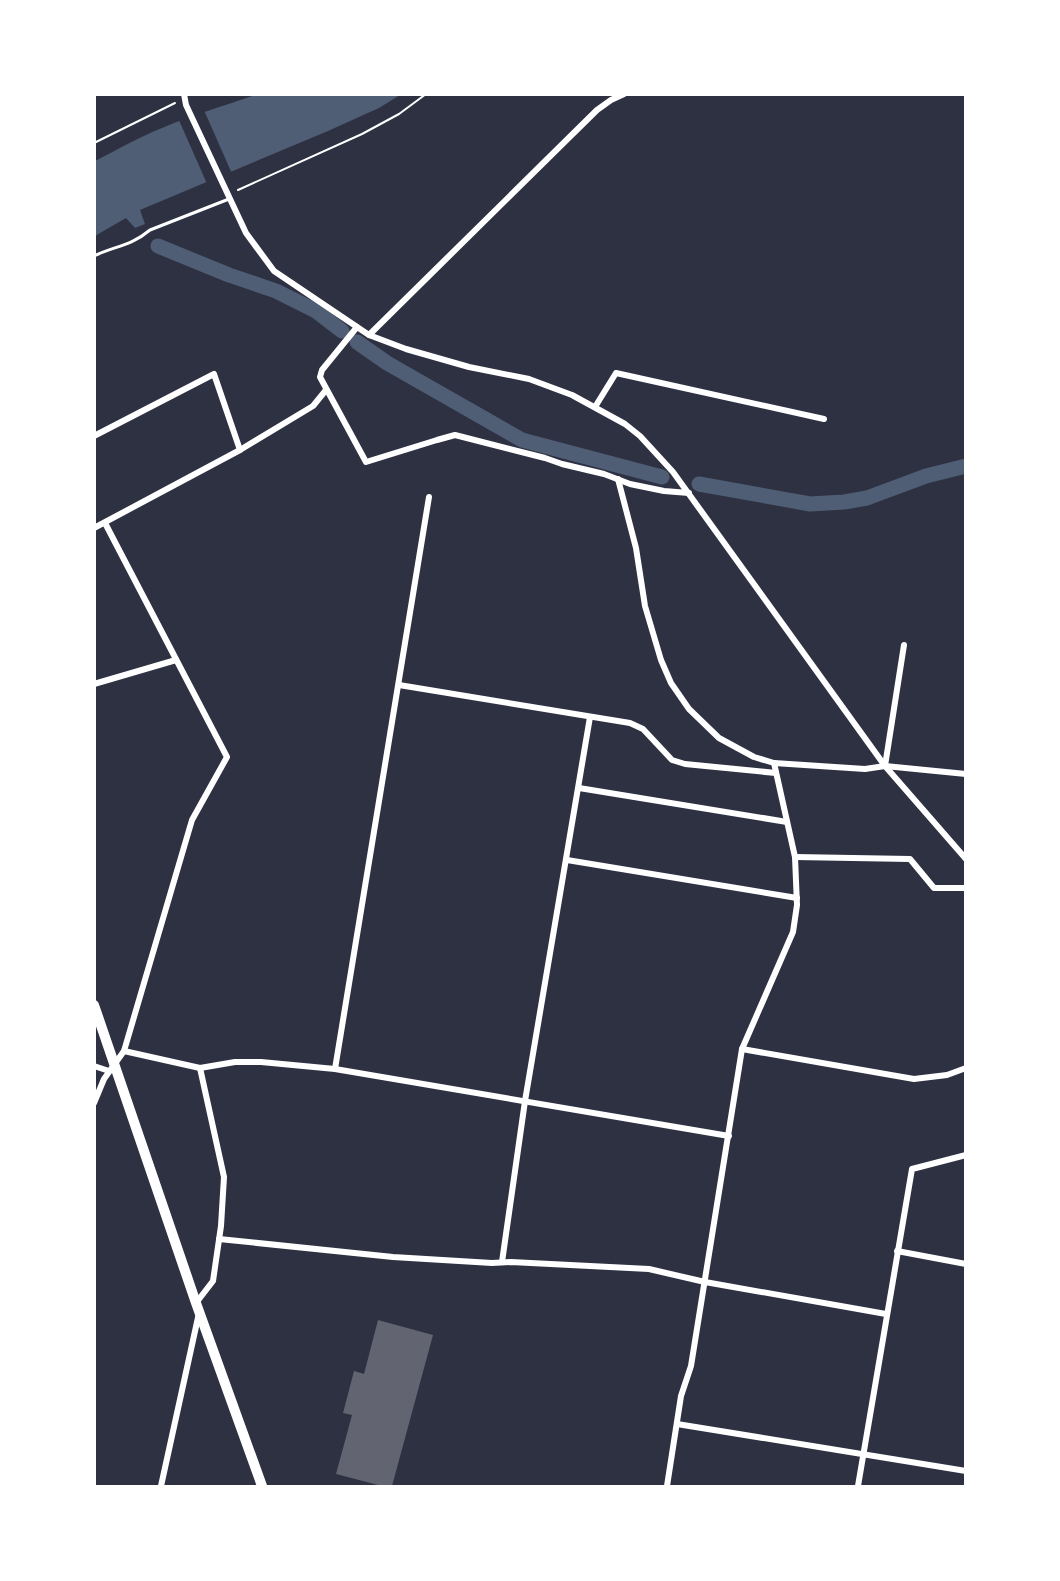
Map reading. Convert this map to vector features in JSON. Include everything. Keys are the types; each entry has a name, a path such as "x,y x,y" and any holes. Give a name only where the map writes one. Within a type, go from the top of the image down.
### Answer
{"main road":[{"path":"94,1005 112,1067 262,1486"}],"street":[{"path":"369,335 597,110 624,94"},
{"path":"185,99 246,233 274,271 369,335 406,349 469,367 529,380 572,395 625,424 640,436 674,472 885,766 966,859"},
{"path":"357,327 322,370 320,377 366,462 454,435 604,474 630,484 689,493"},
{"path":"595,407 616,373 824,419"},
{"path":"94,436 214,374 240,450"},
{"path":"94,528 240,450 313,406 326,390"},
{"path":"618,479 636,548 645,606 661,660 671,683 689,709 718,738 754,757 774,763 865,769 885,766 966,774"},
{"path":"335,1069 429,497"},
{"path":"94,1103 104,1079 124,1052 192,820 227,757 105,523"},
{"path":"885,766 904,645"},
{"path":"94,684 176,660"},
{"path":"399,686 636,725 672,760 685,764 776,773"},
{"path":"502,1262 525,1101 590,717"},
{"path":"667,1486 681,1396 691,1366 742,1049 793,932 797,905 795,857 774,763"},
{"path":"579,788 787,822"},
{"path":"795,857 910,859 934,888 966,888"},
{"path":"567,860 797,898"},
{"path":"742,1049 914,1079 947,1075 966,1068"},
{"path":"124,1052 200,1068 235,1062 261,1062 335,1069 729,1136"},
{"path":"94,1066 112,1067"},
{"path":"161,1486 197,1308 213,1281 221,1226 224,1177 200,1068"},
{"path":"858,1486 912,1168 966,1155"},
{"path":"219,1239 393,1257 649,1269 705,1282 886,1314"},
{"path":"897,1251 966,1264"},
{"path":"677,1424 966,1471"}],"lane":[{"path":"185,99 192,94"},
{"path":"94,256 123,246 150,230 227,194"}],"path":[{"path":"227,194 362,134 399,114 426,94"},
{"path":"94,143 185,99"}],"water":[{"path":"255,95 400,95 379,108 328,131 140,210 145,224 135,228 126,218 95,236 95,161 173,123"}],"pier":[{"path":"203,108 233,176 208,186 178,118"}],"building":[{"path":"378,1320 433,1335 392,1486 382,1486 336,1474 352,1415 343,1413 354,1371 364,1374"}],"waterway":[{"path":"158,246 276,291 316,311 342,331"},
{"path":"357,342 387,363 522,440 662,477"},
{"path":"699,484 810,504 844,502 867,498 926,476 966,466"}]}
